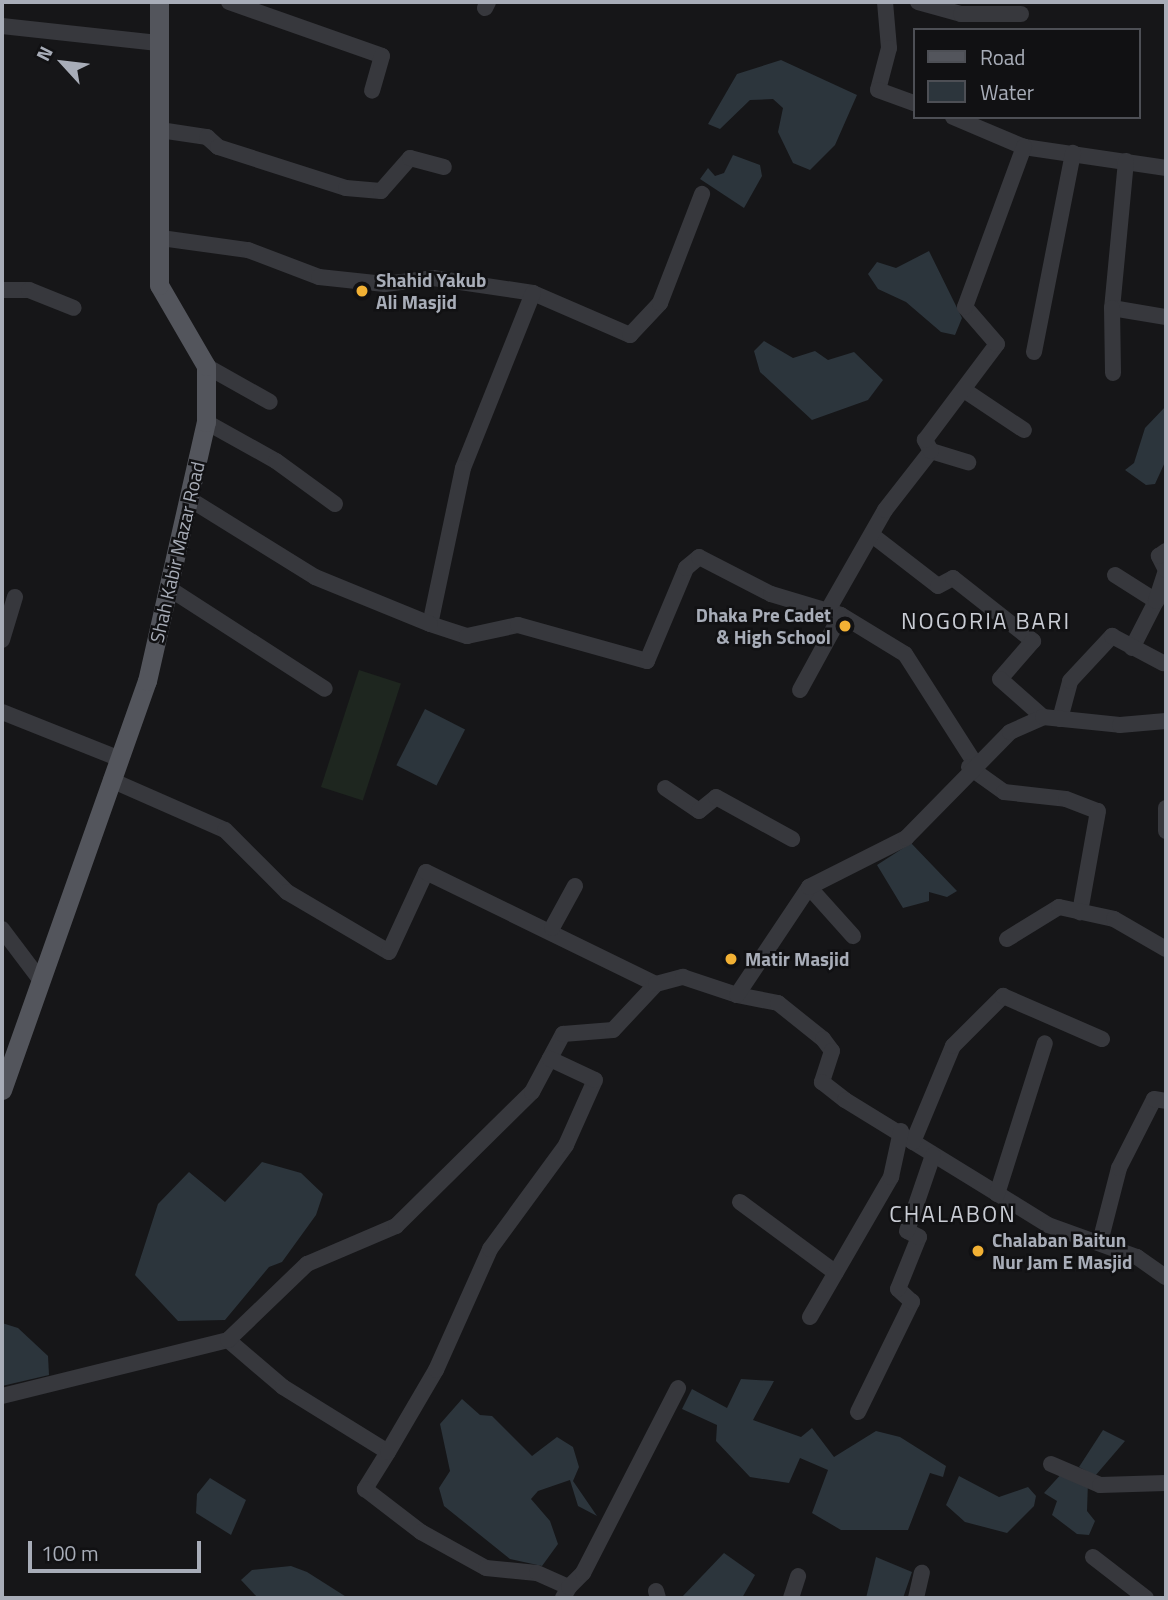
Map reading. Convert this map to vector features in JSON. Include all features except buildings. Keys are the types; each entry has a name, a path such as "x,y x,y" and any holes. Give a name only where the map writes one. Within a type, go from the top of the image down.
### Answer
{"main road":[{"path":"159,2 161,237 157,264 165,303 206,366"},
{"name":"Shah Kabir Mazar Road","path":"2,1087 43,982 120,759 170,589 206,422 206,366"}],"street":[{"path":"229,2 382,56 372,91"},
{"path":"886,2 889,48 878,90 912,102"},
{"path":"918,2 961,14 1021,14"},
{"path":"2,26 158,43"},
{"path":"958,119 1024,147 1166,168"},
{"path":"160,130 207,137 218,147 346,188 381,191 410,158 444,167"},
{"path":"968,462 931,451 925,440 997,344 965,307 1024,147"},
{"path":"1034,352 1073,153"},
{"path":"1113,373 1112,308 1126,161"},
{"path":"161,237 248,250 319,277 385,284 433,278 533,293 630,335 660,303 702,194"},
{"path":"2,290 29,290 74,308"},
{"path":"430,624 463,468 533,293"},
{"path":"1112,308 1166,317"},
{"path":"206,366 270,402"},
{"path":"964,390 1024,430"},
{"path":"206,422 276,461 335,504"},
{"path":"800,690 872,535 931,451"},
{"path":"191,500 316,577 430,624 467,636 518,625 647,661 686,568 699,557 771,594 834,612 905,654 972,765 1004,792 1066,799 1098,811 1080,912"},
{"path":"872,535 938,586 953,578 1033,641 1000,679 1051,718"},
{"path":"1132,648 1156,601 1166,570 1159,556 1166,551"},
{"path":"1115,575 1156,601"},
{"path":"170,589 325,689"},
{"path":"2,640 15,597"},
{"path":"1051,718 1070,681 1112,636 1163,663"},
{"path":"2,712 120,759"},
{"path":"737,995 809,887 906,838 972,765 1010,732 1051,718 1120,725 1166,721"},
{"path":"111,779 225,830 287,892 389,952 426,872 552,928 656,984"},
{"path":"664,788 699,811 716,797 792,839"},
{"path":"1166,808 1166,831"},
{"path":"552,928 575,886"},
{"path":"809,887 853,936"},
{"path":"1007,939 1059,907 1114,919 1166,949"},
{"path":"2,929 43,982"},
{"path":"2,1396 228,1339 307,1264 396,1226 532,1092 563,1034 612,1030 656,984 682,977 737,995 778,1003 823,1039 832,1051 822,1082 933,1155 1048,1224 1100,1242 1166,1277"},
{"path":"810,1317 891,1177 907,1137 953,1046 1003,996 1102,1039"},
{"path":"997,1194 1045,1043"},
{"path":"550,1059 596,1080 566,1145 490,1249 436,1370 365,1489 411,1525 486,1568 537,1573 566,1593 583,1573 678,1388"},
{"path":"1100,1242 1119,1168 1154,1099 1166,1101"},
{"path":"858,1412 912,1303 898,1289 919,1237 908,1231 933,1155"},
{"path":"740,1202 836,1273"},
{"path":"228,1339 283,1387 388,1452"},
{"path":"1051,1464 1100,1485 1166,1483"},
{"path":"1093,1558 1146,1598"},
{"path":"916,1598 922,1573"},
{"path":"791,1598 798,1576"}],"shaded area":[{"path":"359,670 401,684 363,801 321,787"}],"water":[{"path":"781,60 857,95 835,145 810,170 793,163 778,132 783,108 773,99 750,100 720,129 708,124 737,74"},
{"path":"733,155 760,165 762,176 744,208 700,179 708,168 715,176 724,173"},
{"path":"929,251 962,318 955,335 941,332 906,302 878,289 868,274 877,262 896,268"},
{"path":"764,341 793,358 815,351 828,360 854,352 883,380 868,400 812,420 760,372 754,351"},
{"path":"1166,406 1166,460 1155,484 1146,485 1125,470 1134,463 1145,428"},
{"path":"425,709 465,729 436,786 396,765"},
{"path":"911,843 957,891 947,897 929,892 929,901 903,908 877,865"},
{"path":"262,1162 301,1173 323,1194 316,1215 282,1262 269,1267 225,1320 178,1321 135,1275 158,1204 189,1172 225,1202"},
{"path":"2,1323 18,1328 48,1356 49,1375 2,1386"},
{"path":"741,1379 774,1381 753,1420 801,1437 812,1428 834,1457 876,1431 900,1437 946,1466 943,1477 930,1473 908,1530 841,1530 812,1513 828,1470 800,1458 789,1483 750,1477 716,1441 717,1425 682,1409 692,1389 727,1408"},
{"path":"462,1399 480,1415 492,1416 532,1456 557,1437 573,1447 579,1467 573,1481 597,1516 578,1506 570,1480 538,1491 531,1499 550,1521 558,1544 542,1566 510,1559 444,1506 439,1488 450,1471 440,1424"},
{"path":"1103,1430 1125,1441 1095,1476 1079,1467"},
{"path":"1063,1472 1088,1482 1087,1511 1095,1521 1089,1535 1077,1534 1052,1515 1057,1501 1044,1493"},
{"path":"959,1476 999,1497 1028,1487 1036,1496 1034,1506 1007,1533 965,1522 946,1505"},
{"path":"210,1478 246,1500 231,1535 196,1513 197,1494"},
{"path":"724,1553 755,1575 742,1598 681,1598"},
{"path":"876,1557 912,1572 903,1598 866,1598"},
{"path":"291,1566 307,1572 348,1598 258,1598 241,1580 252,1570"}],"place":[{"name":"Shahid Yakub Ali Masjid","path":"362,291"},
{"name":"Dhaka Pre Cadet & High School","path":"845,626"},
{"name":"Matir Masjid","path":"731,959"},
{"name":"Chalaban Baitun Nur Jam E Masjid","path":"978,1251"}],"district":[{"name":"NOGORIA BARI","path":"986,621"},
{"name":"CHALABON","path":"953,1214"}]}
